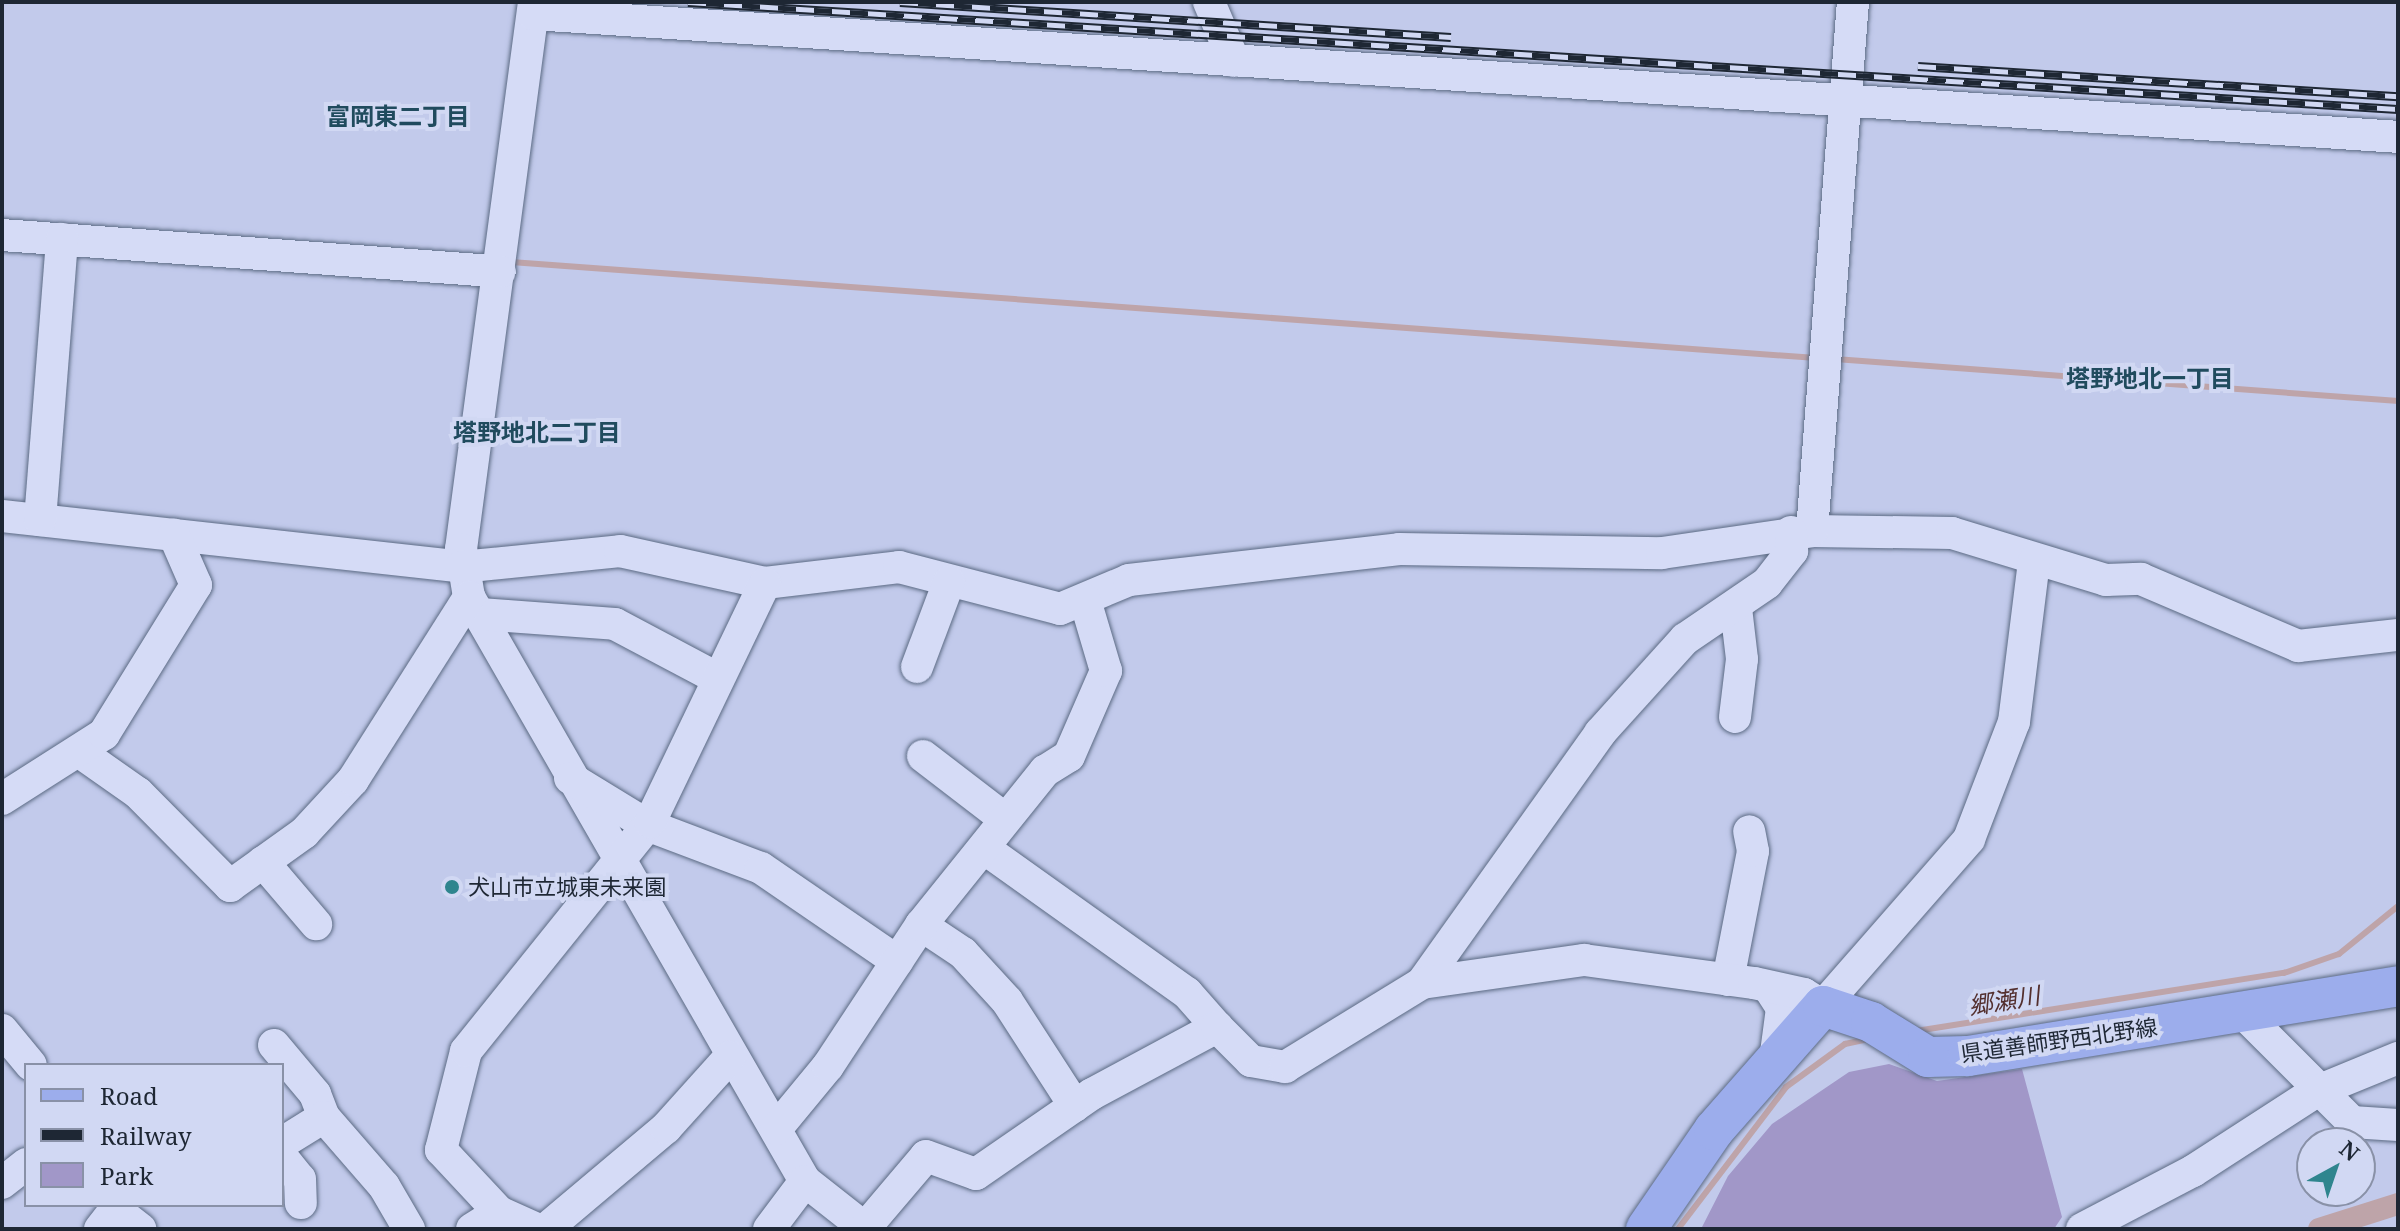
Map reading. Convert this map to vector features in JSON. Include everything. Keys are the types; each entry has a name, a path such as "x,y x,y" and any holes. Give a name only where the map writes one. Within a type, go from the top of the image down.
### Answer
{"main road":[{"name":"県道善師野西北野線","path":"1823,1006 1871,1022 1928,1057 2398,986"},
{"path":"1646,1229 1776,1053 1823,1006"}],"street":[{"path":"1209,2 1234,61"},
{"path":"985,849 1187,993 1251,1061 1285,1067 1422,983 1600,733 1685,639 1736,608 1792,551 1802,531 1828,358 1853,2"},
{"path":"81,753 138,793 230,886 304,833 353,780 470,593 502,261 534,8 1234,61 2398,137"},
{"path":"2,235 502,261"},
{"path":"40,520 62,239"},
{"path":"2,516 174,535 615,624 717,678"},
{"path":"470,593 620,551 765,583 899,567 1036,607 1060,609 1129,580 1297,558 1399,549 1662,553 1802,531 1952,533 2034,561 2106,580 2141,579 2298,646 2398,635"},
{"path":"2,799 81,753 104,734 196,585 174,535"},
{"path":"1422,983 1584,960 1804,994 1823,1006 1975,827 2014,722 2034,561"},
{"path":"917,667 949,582"},
{"path":"537,1229 486,1221 441,1150 466,1051 616,857 647,825 765,583"},
{"path":"470,593 567,777 805,1181 865,1228 926,1156 976,1174 1075,1106 1217,1027"},
{"path":"776,1129 828,1066 921,925 1045,771 1069,756 1106,671 1085,600"},
{"path":"1735,717 1742,659 1736,608"},
{"path":"923,756 1005,819"},
{"path":"567,777 647,825 761,868 897,961"},
{"path":"1728,980 1753,851 1749,831"},
{"path":"263,862 316,924"},
{"path":"921,925 963,953 1007,1001 1075,1106"},
{"path":"1771,991 1782,1008 1776,1053"},
{"path":"2241,1011 2315,1092 2352,1122 2398,1125"},
{"path":"2,1030 29,1063"},
{"path":"274,1045 315,1094 324,1117 384,1186 409,1229"},
{"path":"546,1229 666,1128 730,1057"},
{"path":"2082,1229 2193,1171 2315,1092 2398,1058"},
{"path":"284,1142 324,1117"},
{"path":"284,1159 300,1179 301,1203"},
{"path":"2,1183 24,1166"},
{"path":"769,1229 805,1181"}],"green space":[{"path":"1889,1064 1937,1081 2022,1069 2062,1217 2054,1229 1701,1229 1728,1176 1772,1124 1849,1072"}],"waterway":[{"path":"511,262 1816,358"},
{"path":"1835,359 2398,401"},
{"name":"郷瀬川","path":"1916,1031 2284,973 2339,954 2398,906"},
{"name":"郷瀬川","path":"1678,1229 1786,1087 1845,1044 1869,1039"},
{"path":"2319,1229 2398,1204"}],"railway":[{"path":"688,2 2398,109"},
{"path":"900,2 1451,37"},
{"path":"1918,66 2398,96"}],"place":[{"name":"犬山市立城東未来園","path":"452,887"}],"district":[{"name":"富岡東二丁目","path":"398,116"},
{"name":"塔野地北一丁目","path":"2150,378"},
{"name":"塔野地北二丁目","path":"537,432"}]}
